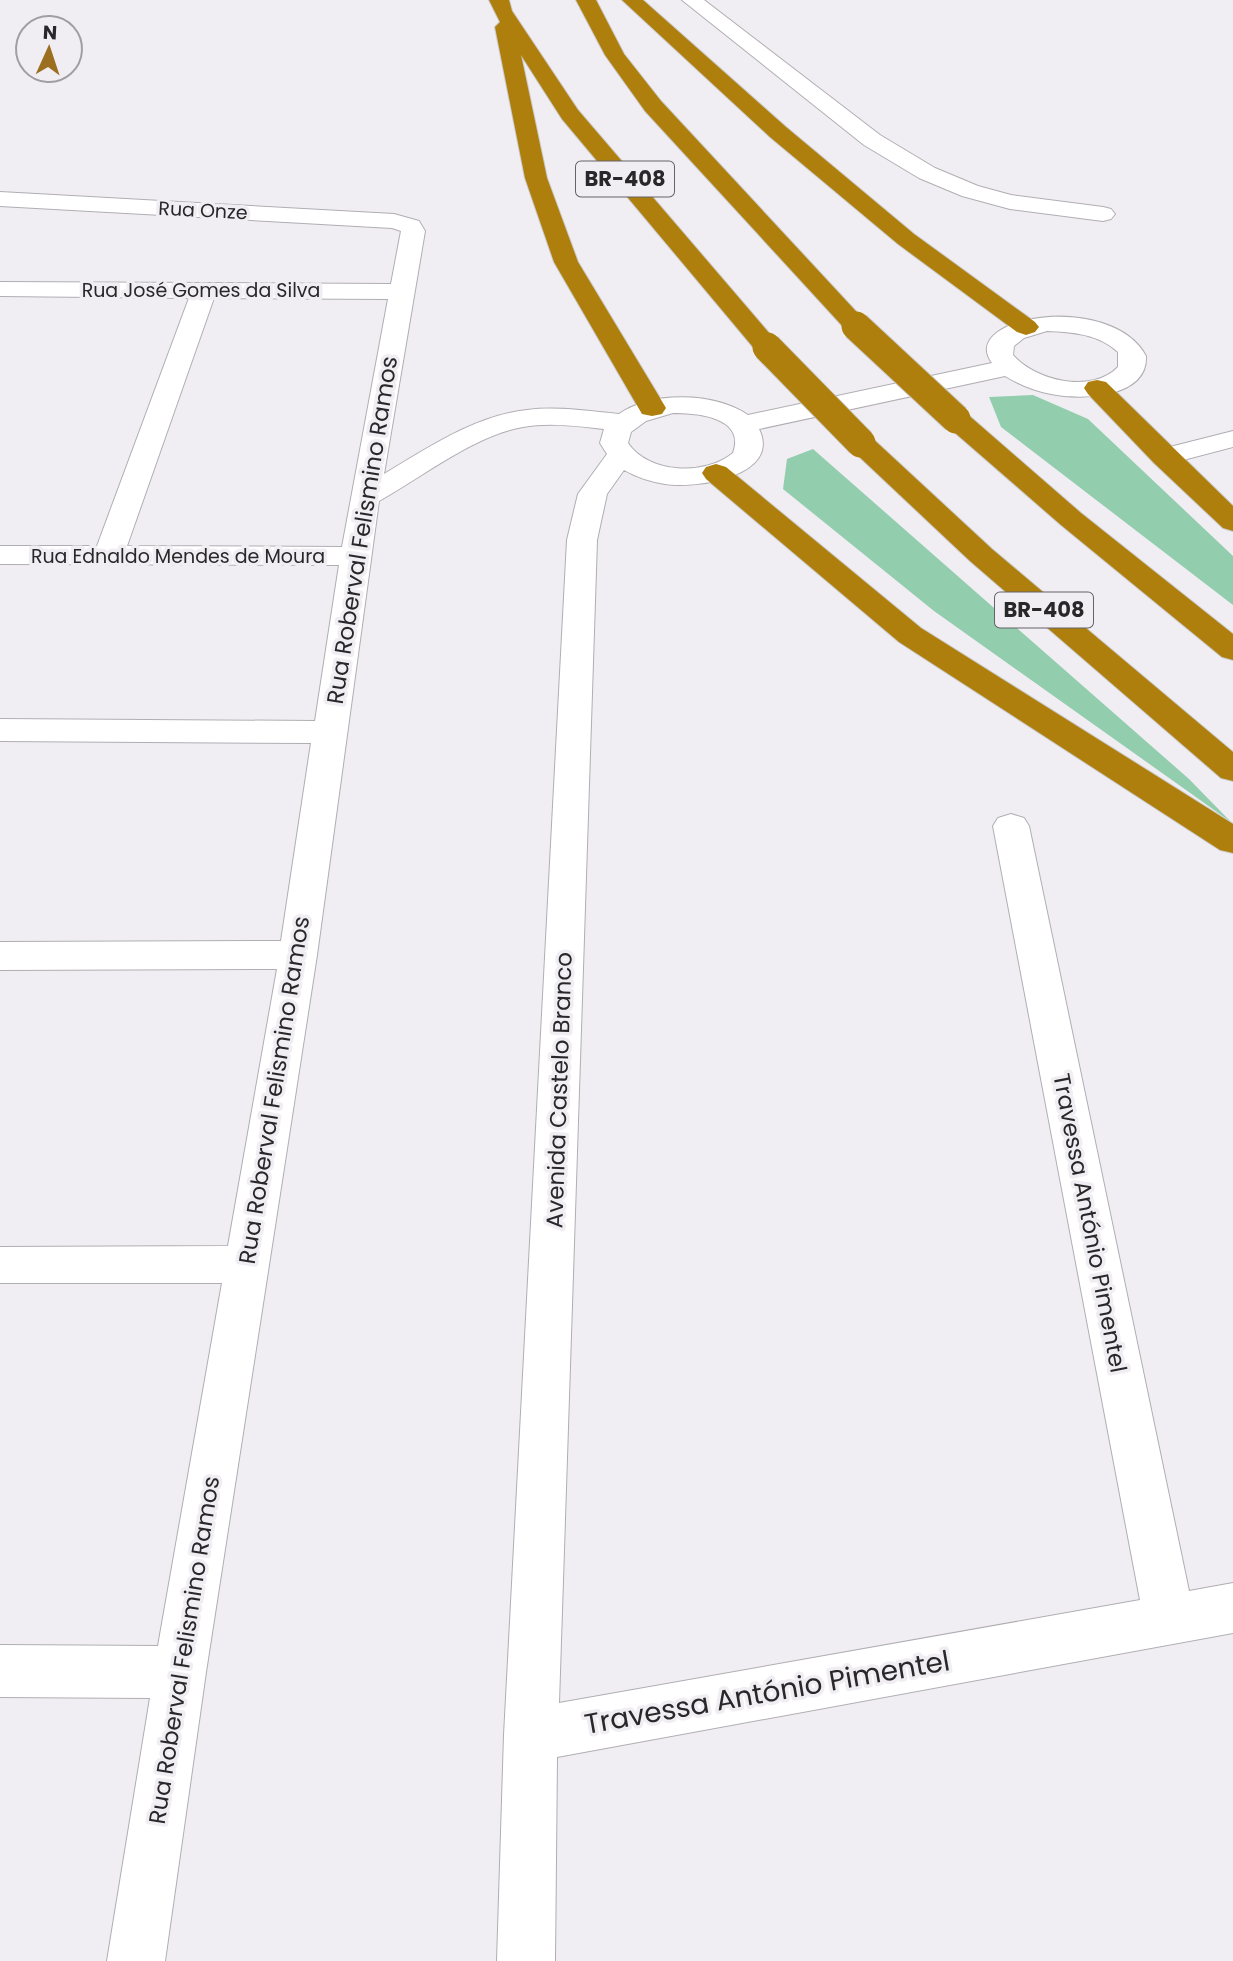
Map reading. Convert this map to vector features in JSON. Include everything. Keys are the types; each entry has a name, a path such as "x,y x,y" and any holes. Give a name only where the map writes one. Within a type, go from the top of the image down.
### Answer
{"highway":[{"name":"BR-408","path":"586,0 615,55 653,106 856,326 956,419 1071,519 1233,650"},
{"path":"632,0 778,132 895,230 1026,327"},
{"name":"BR-408","path":"500,6 569,114 768,347 861,443 981,555 1233,770"},
{"path":"500,6 536,178 566,262 652,408"},
{"path":"1097,388 1164,457 1233,522"},
{"path":"716,473 910,635 1233,841"}],"street":[{"path":"692,0 872,140 927,173 970,191 1010,202 1103,214"},
{"name":"Rua Onze","path":"0,199 405,224"},
{"name":"Rua Roberval Felismino Ramos","path":"136,1961 180,1672 298,956 355,556 413,231 405,224"},
{"name":"Rua José Gomes da Silva","path":"0,289 402,292"},
{"path":"109,555 204,290"},
{"path":"1046,323 1068,324 1109,334 1124,343 1133,354 1134,365 1129,375 1116,383 1097,388 1057,388 1037,384 1007,368 1000,358 999,349 1003,340 1026,327 1046,323"},
{"path":"742,424 1007,368"},
{"path":"365,497 471,438 514,420 564,417 622,440 634,466 651,473 673,477 716,473 746,457 751,446 750,435 742,424 730,415 693,405 652,408 635,414 622,440"},
{"path":"1164,457 1233,439"},
{"name":"Avenida Castelo Branco","path":"526,1961 531,1735 582,540 586,504 622,440"},
{"name":"Rua Ednaldo Mendes de Moura","path":"0,555 355,556"},
{"path":"0,730 328,732"},
{"name":"Travessa António Pimentel","path":"1011,826 1170,1620"},
{"path":"0,956 298,956"},
{"path":"0,1265 246,1264"},
{"name":"Travessa António Pimentel","path":"531,1735 1233,1608"},
{"path":"0,1671 180,1672"}],"green space":[{"path":"1033,395 1088,419 1233,556 1233,605 1001,427 989,397"},
{"path":"813,449 1189,779 1231,822 934,611 783,489 787,459"}]}
